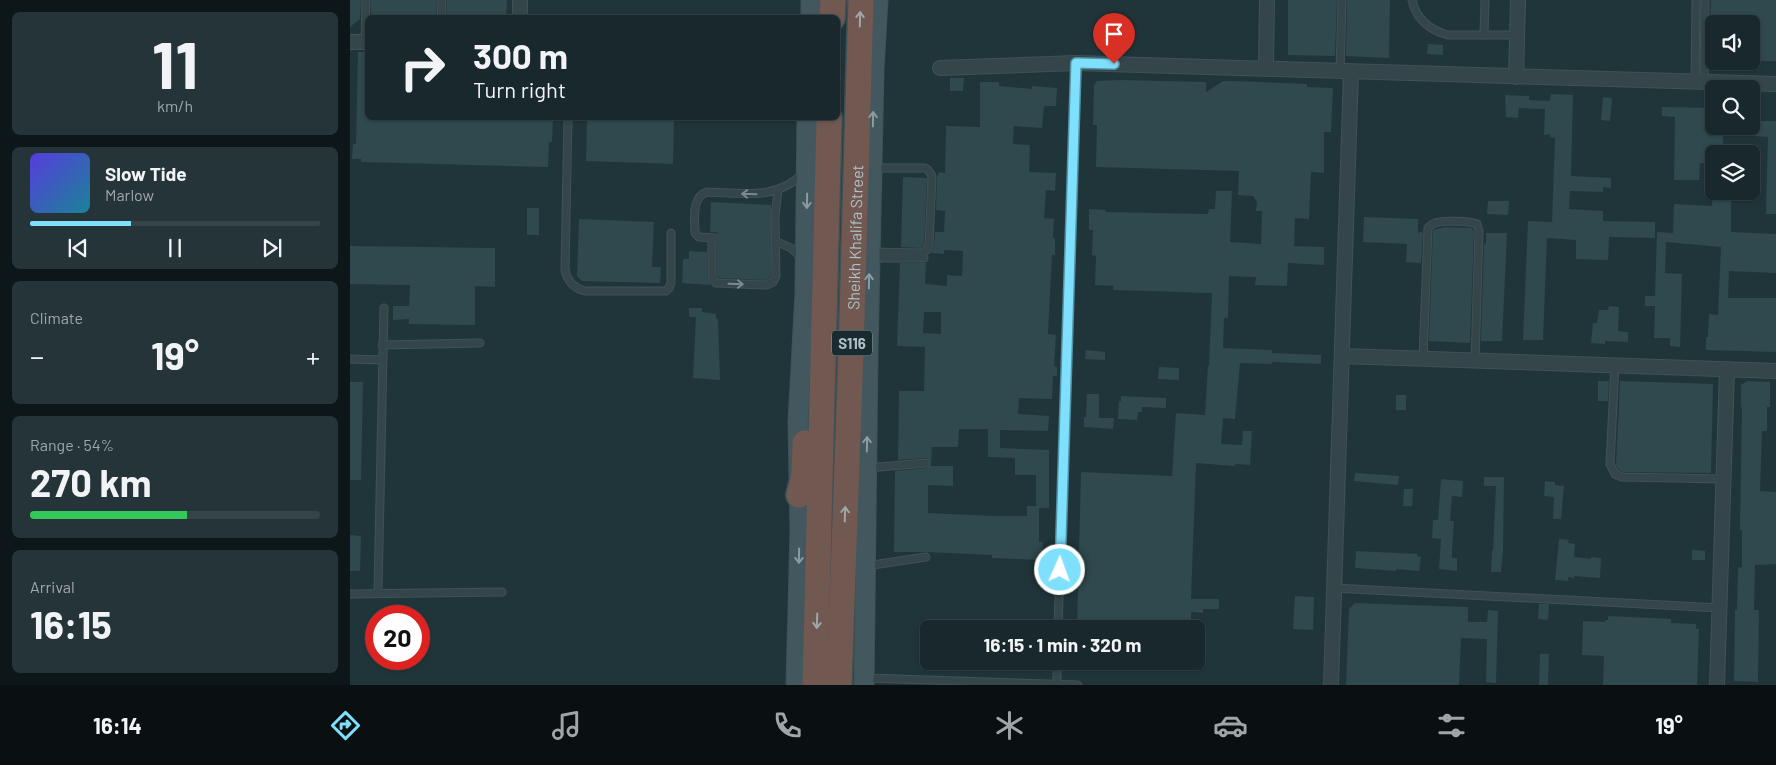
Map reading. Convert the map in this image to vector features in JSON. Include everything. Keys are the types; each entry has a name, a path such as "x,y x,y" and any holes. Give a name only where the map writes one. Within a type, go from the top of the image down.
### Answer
{"highway":[{"path":"832,0 832,15"},
{"name":"Sheikh Khalifa Street","path":"839,685 861,0"},
{"name":"Sheikh Khalifa Street","path":"815,685 829,120"},
{"path":"799,495 804,475 814,339 823,300"},
{"path":"843,550 853,596 861,683"}],"main road":[{"path":"811,0 811,15"},
{"path":"861,683 866,566 870,255 878,0"},
{"path":"796,685 800,530 798,422 806,293 808,120"},
{"path":"790,685 796,662"}],"street":[{"path":"520,0 520,15"},
{"path":"804,15 805,0"},
{"path":"1266,68 1267,0"},
{"path":"1516,78 1518,0"},
{"path":"350,42 365,42"},
{"path":"940,68 1076,63 1516,78 1776,84"},
{"path":"1331,685 1342,356 1345,72"},
{"path":"1342,356 1776,371"},
{"path":"1717,685 1727,369"}],"lane":[{"path":"366,0 366,15"},
{"path":"441,15 442,0"},
{"path":"1342,0 1345,72"},
{"path":"1412,0 1417,14 1423,22 1440,33 1448,35 1517,35"},
{"path":"1484,35 1485,0"},
{"path":"1696,0 1699,82"},
{"path":"1699,82 1705,0"},
{"path":"1058,620 1076,63"},
{"path":"568,120 566,269 569,282 573,286 585,291 666,291 671,283 671,233"},
{"path":"778,190 775,216 776,276 773,282 767,285 716,282 712,277 715,238 699,237 695,232 696,203 698,198 707,192 759,194 778,190 794,181 807,168"},
{"path":"870,255 921,253 927,250 930,244 932,176 925,168 872,168"},
{"path":"1423,359 1428,228 1434,222 1470,222 1477,224 1479,231 1475,361"},
{"path":"776,242 791,248 806,263"},
{"path":"870,255 924,258"},
{"path":"378,592 384,308"},
{"path":"382,345 480,343"},
{"path":"350,359 382,360"},
{"path":"1615,365 1610,464 1612,472 1622,477 1723,479"},
{"path":"866,468 926,463"},
{"path":"866,566 926,556"},
{"path":"1334,588 1720,608"},
{"path":"350,594 378,592 502,592"},
{"path":"1059,670 1062,685"},
{"path":"861,683 1078,685"}],"building":[{"path":"350,0 361,0 360,19 350,27"},
{"path":"371,0 437,0 436,15 371,15"},
{"path":"447,0 507,0 506,15 446,15"},
{"path":"1288,0 1337,0 1335,56 1288,55"},
{"path":"1347,0 1390,0 1389,58 1346,56"},
{"path":"1711,0 1776,0 1776,61 1760,61 1760,15 1710,15"},
{"path":"1428,44 1443,45 1443,55 1427,54"},
{"path":"358,52 365,52 365,120 553,120 552,142 549,142 548,167 361,162 361,159 352,159 353,144 356,144"},
{"path":"950,78 964,78 963,91 950,91"},
{"path":"1097,81 1206,82 1206,92 1223,81 1307,84 1307,87 1333,88 1331,132 1324,132 1324,173 1311,172 1309,219 1295,218 1294,246 1324,247 1324,265 1288,263 1287,286 1255,285 1256,277 1229,276 1228,318 1224,318 1223,348 1321,355 1321,364 1240,363 1235,419 1223,418 1221,444 1242,445 1243,431 1252,431 1250,465 1235,464 1235,466 1196,463 1191,599 1219,599 1219,609 1203,609 1203,613 1191,612 1191,620 1077,620 1081,472 1172,476 1176,413 1205,415 1212,293 1113,290 1114,286 1095,285 1096,256 1092,255 1093,230 1089,230 1089,209 1105,210 1106,212 1208,214 1209,209 1215,209 1216,191 1232,191 1230,242 1261,244 1262,211 1256,211 1257,202 1253,196 1238,195 1239,171 1096,167 1097,125 1093,125 1094,85"},
{"path":"980,82 999,82 999,86 1032,89 1032,86 1057,88 1056,106 1044,106 1042,128 1014,126 1013,144 1030,145 1029,172 1056,173 1055,191 1046,190 1044,218 1054,219 1053,238 1055,238 1055,255 1052,255 1048,334 1056,335 1054,366 1057,367 1057,376 1053,376 1052,399 1019,398 1018,414 1049,416 1048,431 1000,430 1000,448 1049,450 1049,508 1039,508 1039,542 1043,542 1042,560 992,558 992,555 894,552 895,471 927,468 931,463 926,458 898,460 899,391 924,391 925,347 897,346 900,263 926,263 925,284 947,286 947,275 962,276 963,251 944,250 944,254 931,253 935,232 944,232 945,211 936,210 937,178 939,172 945,173 946,126 980,127","holes":["924,312 941,312 941,334 923,333","959,429 988,429 988,457 1015,458 1015,475 1036,475 1036,506 1027,506 1027,516 928,513 928,485 953,486 953,466 931,466 932,447 958,447"]},
{"path":"1551,94 1573,95 1571,176 1611,178 1611,188 1603,187 1603,192 1570,191 1569,209 1603,211 1603,221 1655,222 1655,238 1609,237 1608,260 1576,259 1576,240 1547,238 1543,340 1523,340 1528,221 1552,222 1555,138 1550,137 1550,134 1544,135 1545,109 1519,108 1518,118 1506,117 1505,95 1529,96 1529,100 1550,101"},
{"path":"1603,97 1612,98 1610,121 1601,120"},
{"path":"1662,107 1705,108 1705,135 1723,135 1723,145 1705,145 1705,163 1700,163 1699,180 1674,180 1675,117 1662,116"},
{"path":"587,120 674,120 673,164 586,161"},
{"path":"1760,121 1776,121 1776,214 1766,214 1768,137 1738,135 1760,135"},
{"path":"903,177 927,178 924,243 920,248 901,247"},
{"path":"1712,200 1731,200 1731,232 1776,234 1776,273 1729,271 1728,298 1776,298 1776,352 1706,350 1709,314 1718,315 1721,247 1666,242 1665,273 1682,274 1680,347 1670,346 1670,338 1654,338 1655,306 1645,306 1645,296 1655,296 1657,232 1673,233 1674,204 1712,206"},
{"path":"1488,201 1509,201 1508,215 1487,214"},
{"path":"711,202 771,205 771,275 769,278 766,280 719,278 717,275 717,243 720,238 717,232 710,232"},
{"path":"527,208 539,208 539,235 527,235"},
{"path":"1364,217 1418,219 1418,233 1423,231 1421,263 1406,262 1407,244 1363,242"},
{"path":"579,219 654,222 652,267 661,267 660,283 582,281 577,276"},
{"path":"1444,227 1472,228 1474,232 1470,343 1429,341 1433,230"},
{"path":"1486,233 1507,233 1502,341 1481,341 1484,242 1486,245"},
{"path":"350,246 495,248 495,287 475,286 475,325 409,324 409,319 393,320 393,306 409,306 410,285 350,284"},
{"path":"689,251 707,252 707,277 711,285 682,283 683,259 689,259"},
{"path":"1609,306 1619,307 1618,331 1628,332 1628,342 1605,341 1605,344 1591,343 1593,323 1597,323 1599,310 1608,310"},
{"path":"689,308 702,308 702,312 716,314 716,319 718,319 720,380 693,378 696,317 689,317"},
{"path":"1086,350 1105,352 1105,360 1085,359"},
{"path":"1159,367 1179,368 1179,380 1158,379"},
{"path":"1598,381 1609,381 1608,401 1598,401"},
{"path":"1620,381 1713,384 1711,473 1623,472 1619,470 1616,465"},
{"path":"1747,381 1770,382 1770,407 1767,407 1767,431 1762,431 1760,491 1776,492 1776,564 1755,565 1754,610 1759,610 1758,682 1734,681 1738,567 1742,568 1742,530 1740,530 1741,385"},
{"path":"350,382 363,382 361,480 350,480"},
{"path":"1087,394 1099,394 1099,418 1114,418 1113,429 1084,427"},
{"path":"1396,395 1406,395 1406,410 1396,410"},
{"path":"1121,396 1166,398 1166,408 1142,407 1142,412 1138,412 1137,420 1118,419"},
{"path":"1355,473 1399,476 1398,485 1354,481"},
{"path":"1484,477 1504,477 1501,572 1491,572 1496,486 1484,486"},
{"path":"1441,479 1463,481 1462,497 1452,496 1450,521 1454,521 1452,558 1457,558 1457,571 1439,569 1441,539 1432,538 1433,520 1438,520"},
{"path":"1545,481 1555,482 1555,485 1564,486 1561,519 1553,519 1554,497 1544,496"},
{"path":"1404,489 1413,489 1412,506 1403,506"},
{"path":"350,535 361,536 360,571 350,571"},
{"path":"1559,539 1569,540 1568,543 1575,544 1574,557 1601,558 1600,578 1574,576 1574,578 1568,577 1568,581 1555,580"},
{"path":"1692,550 1705,551 1705,560 1692,560"},
{"path":"1356,551 1418,554 1417,556 1421,557 1419,571 1355,568"},
{"path":"1295,596 1314,597 1313,630 1293,629"},
{"path":"1355,603 1468,607 1468,622 1487,622 1488,610 1498,611 1496,683 1486,682 1487,639 1461,638 1459,685 1346,685 1349,609"},
{"path":"1539,604 1549,604 1548,620 1538,619"},
{"path":"1608,616 1671,619 1671,623 1696,624 1696,629 1699,629 1697,685 1603,685 1604,656 1582,655 1583,621 1605,622 1605,620 1608,620"},
{"path":"1540,654 1549,654 1548,685 1539,685"},
{"path":"1138,670 1190,670 1190,671"}],"route":[{"path":"1060,570 1076,63 1114,64"}]}
